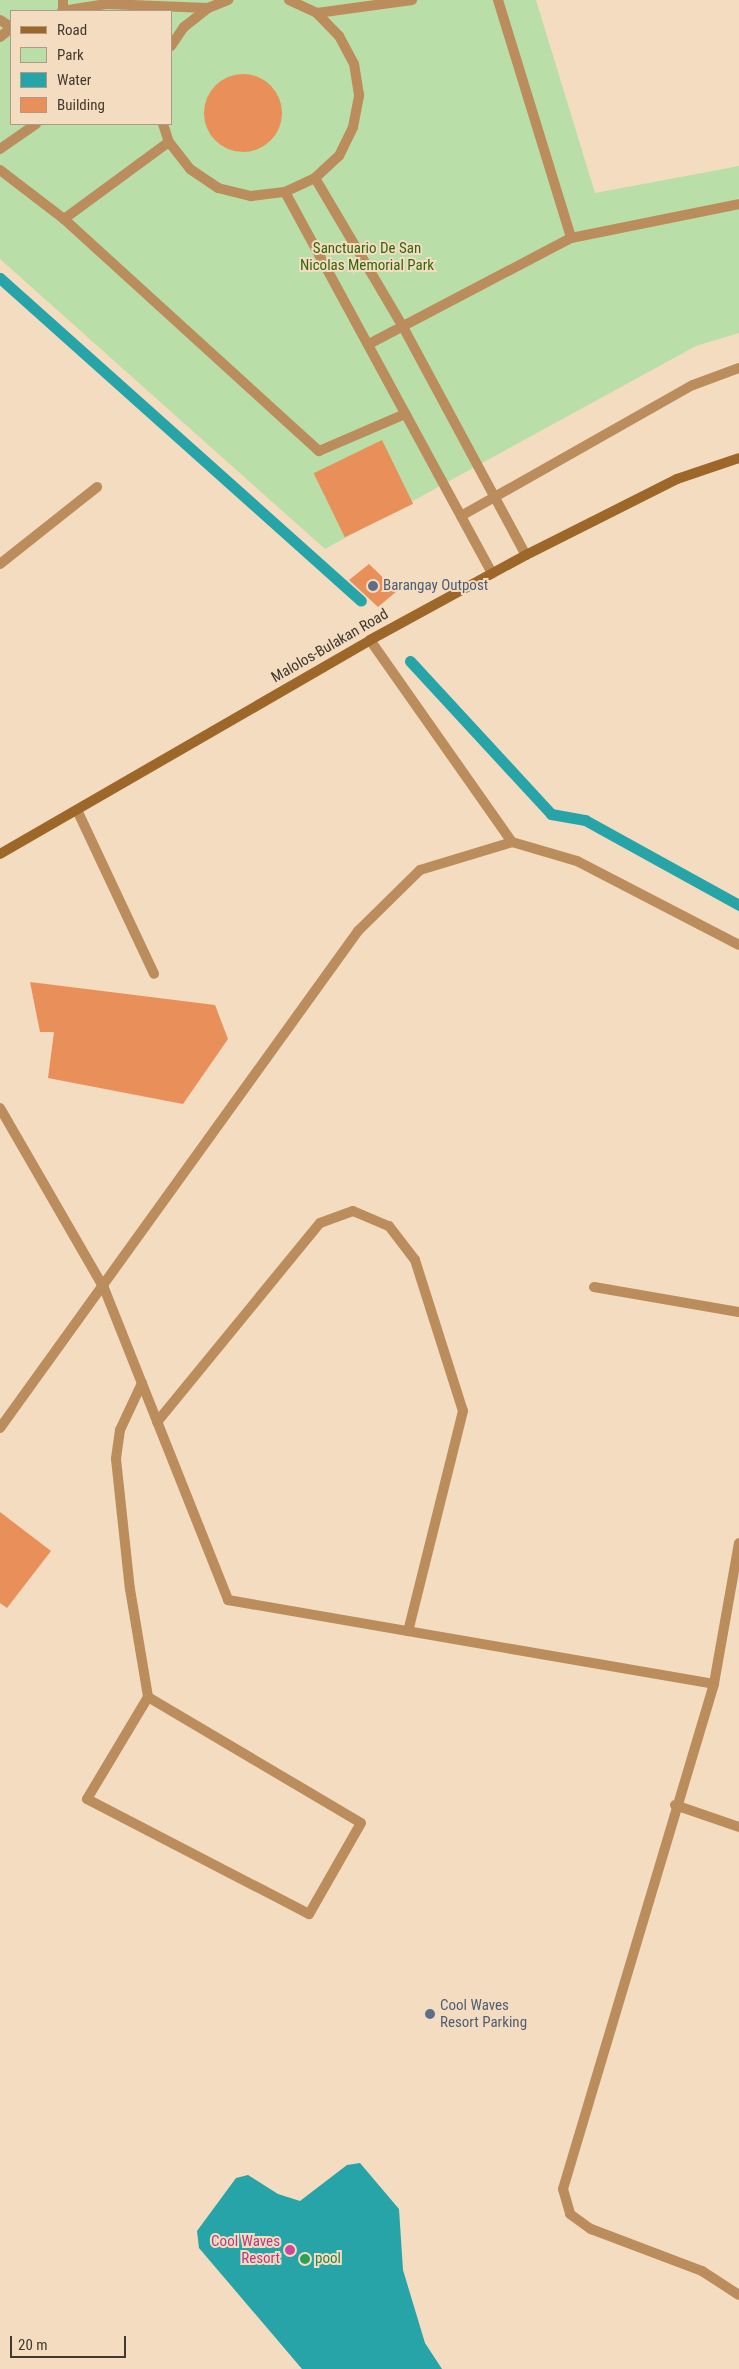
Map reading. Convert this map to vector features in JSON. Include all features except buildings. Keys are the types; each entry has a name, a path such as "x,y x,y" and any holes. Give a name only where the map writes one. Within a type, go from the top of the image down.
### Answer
{"main road":[{"name":"Malolos-Bulakan Road","path":"0,854 370,640 526,555 677,479 739,458"}],"street":[{"path":"172,45 184,27 208,8 228,0"},
{"path":"163,125 169,142 190,169 218,188 251,196 285,192 316,178 342,148 354,127 358,95 354,64 339,36 317,13 300,2 289,0"},
{"path":"317,13 412,0"},
{"path":"498,0 571,238"},
{"path":"69,10 106,4 208,8"},
{"path":"0,37 10,29"},
{"path":"0,149 35,125"},
{"path":"64,218 169,142"},
{"path":"0,170 64,218 319,452 405,414"},
{"path":"316,178 402,325 526,555"},
{"path":"285,192 492,574"},
{"path":"369,344 571,238 739,204"},
{"path":"461,516 693,385 739,368"},
{"path":"0,564 97,487"},
{"path":"370,640 512,842"},
{"path":"77,810 154,974"},
{"path":"0,1428 104,1288 358,932 420,870 512,842 577,861 739,945"},
{"path":"0,1108 104,1288 228,1600 714,1684"},
{"path":"157,1422 320,1223 353,1211 389,1226 415,1260 463,1411 408,1631"},
{"path":"594,1288 739,1312"},
{"path":"142,1383 120,1430 116,1459 130,1588 148,1697 87,1799 309,1914 361,1823 148,1697"},
{"path":"739,1543 714,1684 676,1805 563,2189 570,2214 591,2229 702,2271 739,2296"},
{"path":"676,1805 739,1827"}],"green space":[{"name":"Sanctuario De San Nicolas Memorial Park","path":"0,0 536,0 595,193 739,166 739,333 696,346 325,549 0,259"}],"water":[{"name":"pool","path":"360,2163 399,2209 403,2270 425,2343 442,2369 302,2369 199,2248 197,2231 236,2178 248,2175 278,2194 300,2201 347,2165"}],"waterway":[{"path":"0,278 361,601"},
{"path":"410,661 551,814 585,820 739,905"}],"place":[{"name":"Barangay Outpost","path":"373,586"},
{"name":"Cool Waves Resort Parking","path":"430,2014"},
{"name":"Cool Waves Resort","path":"290,2250"},
{"name":"pool","path":"305,2259"}]}
